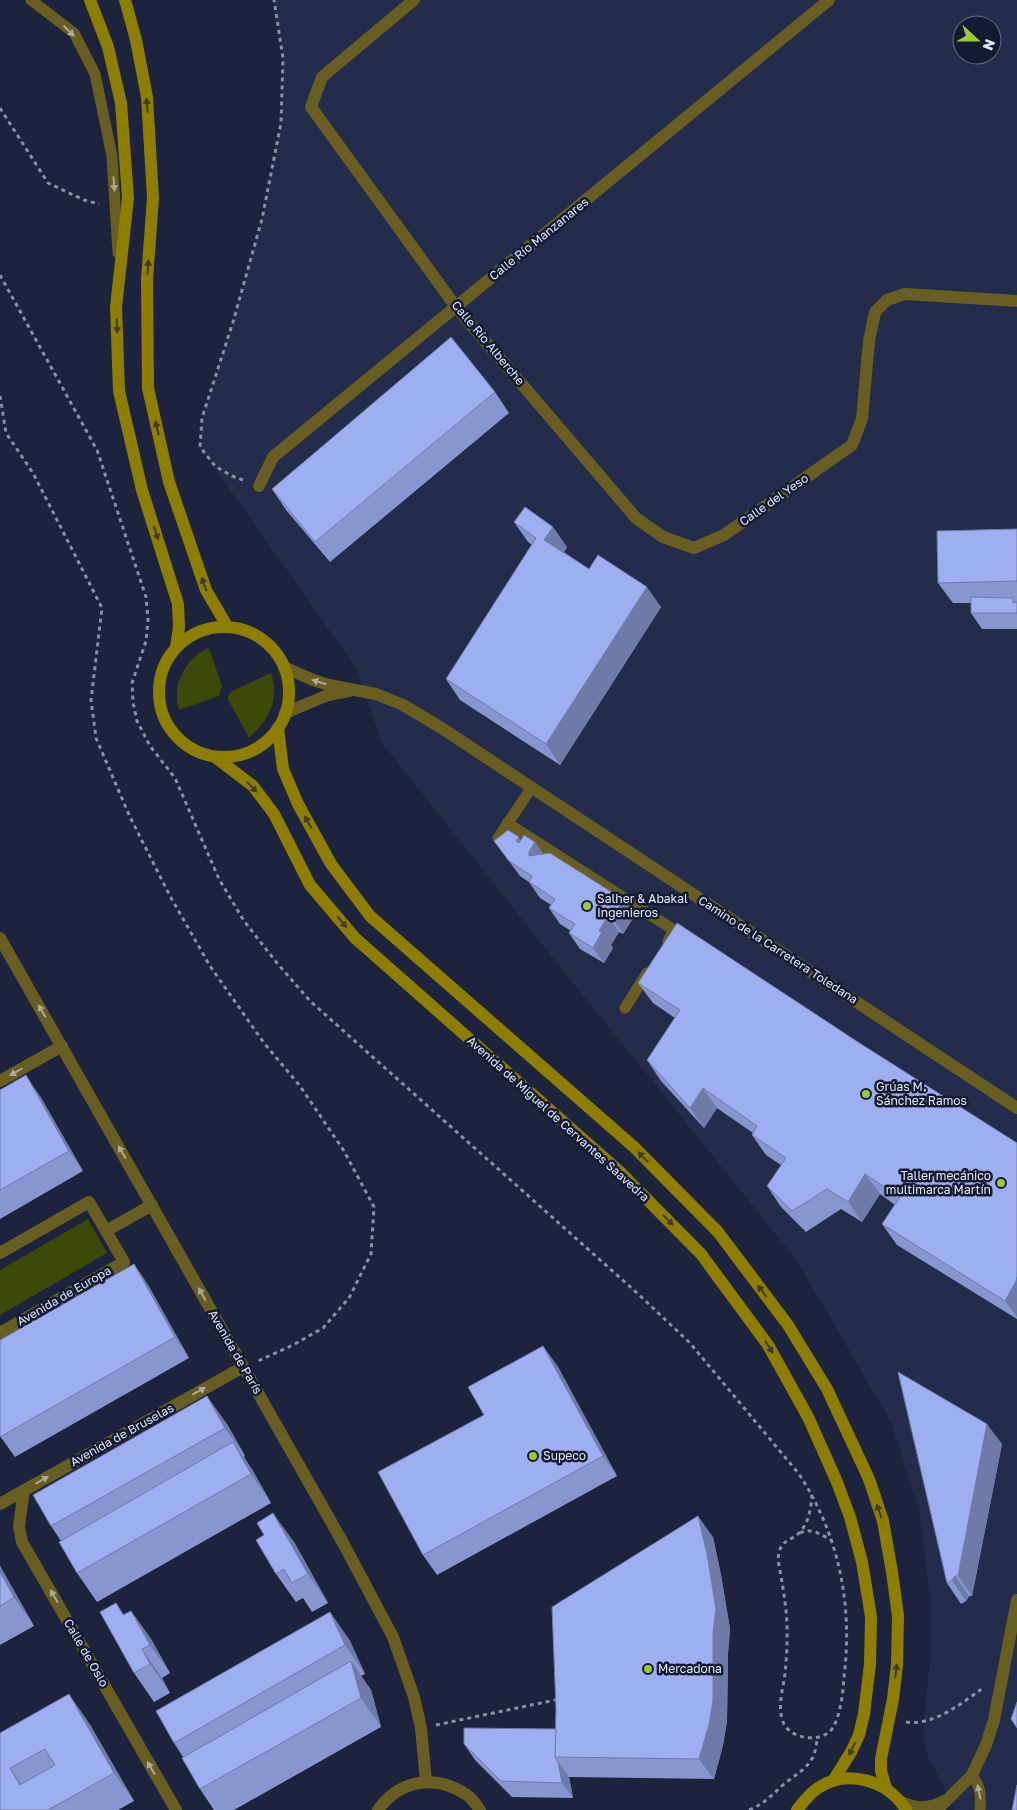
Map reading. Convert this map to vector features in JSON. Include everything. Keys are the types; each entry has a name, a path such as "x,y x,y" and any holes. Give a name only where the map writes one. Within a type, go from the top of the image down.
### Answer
{"main road":[{"path":"90,0 108,47 121,103 128,198 116,307 120,391 142,490 178,604 179,628 176,647 160,676 158,693 161,710 166,724 175,735 194,750 215,757 239,755 260,746 278,728 285,713 289,692 284,667 269,645 249,631 228,626 202,630 176,647"},
{"path":"125,0 136,40 147,97 153,198 147,279 148,388 169,482 206,590 228,626"},
{"path":"278,728 283,769 298,804 332,864 370,916 634,1148 718,1232 788,1325 827,1389 869,1479 883,1521 892,1572 898,1616 897,1665 881,1759 881,1771 886,1788"},
{"name":"Avenida de Miguel de Cervantes Saavedra","path":"215,757 253,786 274,814 310,885 355,938 619,1171 701,1254 768,1344 808,1417 837,1482 850,1518 862,1562 871,1617 870,1664 864,1714 859,1736 833,1780"},
{"path":"797,1810 809,1795 820,1786 833,1780 860,1778 886,1788 904,1806"}],"street":[{"name":"Calle Río Alberche","path":"414,0 322,76 311,107 456,307 636,518 663,538 694,548"},
{"name":"Calle Río Manzanares","path":"259,486 273,457 829,0"},
{"name":"Calle del Yeso","path":"694,548 724,535 852,445 862,419 869,341 875,312 887,300 905,294 1017,301"},
{"name":"Camino de la Carretera Toledana","path":"284,667 313,680 376,694 402,705 440,727 1017,1108"},
{"name":"Camino de la Carretera Toledana","path":"285,713 328,695 356,690"},
{"name":"Avenida de París","path":"0,938 391,1631 414,1697 421,1728 426,1782"},
{"path":"0,1081 62,1046"},
{"name":"Avenida de Europa","path":"0,1253 90,1202 124,1262 0,1332"},
{"path":"106,1231 152,1205"},
{"name":"Avenida de Bruselas","path":"1,1501 24,1490 243,1367"},
{"name":"Calle de Oslo","path":"24,1490 19,1526 22,1542 176,1810"},
{"path":"937,1810 972,1775 986,1745 994,1720 1017,1600"},
{"path":"378,1810 386,1799 405,1787 426,1782 449,1785 469,1796 480,1810"},
{"path":"904,1806 930,1808 946,1800"}],"lane":[{"path":"31,0 74,34 95,74 112,156 120,278"},
{"path":"498,838 532,787"},
{"path":"507,823 674,930 625,1008"},
{"path":"972,1775 979,1786 980,1810"}],"path":[{"path":"259,486 232,476 215,466 200,447 202,418 233,322 262,219 281,123 283,58 274,0"},
{"path":"0,108 48,183 84,200 115,209"},
{"path":"0,396 6,433 33,473 102,608 91,700 96,738 130,817 170,896 210,966 264,1042 300,1086 344,1151 374,1207 371,1254 349,1298 323,1328 294,1346 243,1367"},
{"path":"798,1534 809,1515 812,1494 831,1541 838,1560 845,1602 847,1654 841,1699 834,1727 828,1733 818,1737 805,1737 789,1730 782,1722 781,1710 787,1640 786,1612 778,1560 779,1551 789,1538 798,1534 805,1530 816,1532 831,1541"},
{"path":"889,1720 913,1723 938,1717 967,1700 1003,1672"},
{"path":"421,1728 566,1698"},
{"path":"749,1810 760,1806 800,1773 813,1756 818,1737"}],"shaded area":[{"path":"274,0 1017,0 1017,1810 955,1810 928,1758 923,1737 930,1656 930,1599 919,1510 891,1422 796,1259 382,743 356,668 200,447 202,418 233,322 262,219 281,123 283,58"}],"green space":[{"path":"209,648 222,686 219,696 179,710 177,691 182,673 193,658"},
{"path":"271,673 274,692 271,709 262,724 249,738 227,698 232,691"},
{"path":"88,1219 107,1253 0,1315 0,1270"}],"building":[{"path":"451,337 495,392 315,542 272,489"},
{"path":"525,507 553,527 544,540 589,569 598,555 647,587 546,744 446,679 536,538 514,522"},
{"path":"1017,529 1017,581 938,583 937,531"},
{"path":"971,597 1013,598 1013,603 1017,602 1017,613 971,613"},
{"name":"Salher & Abakal Ingenieros","path":"508,830 519,837 516,841 519,843 524,835 535,842 529,852 529,856 550,853 624,900 612,918 608,916 599,931 602,932 593,948 569,933 575,924 549,908 555,899 529,882 532,876 509,861 494,841"},
{"path":"677,923 861,1044 1017,1143 1017,1276 1005,1301 882,1224 900,1197 865,1174 848,1202 827,1189 792,1211 767,1186 786,1158 752,1135 757,1126 703,1088 690,1108 647,1060 680,1010 638,983"},
{"path":"26,1075 69,1151 0,1190 0,1090"},
{"path":"134,1264 175,1337 0,1437 0,1340"},
{"name":"Supeco","path":"543,1346 603,1456 423,1555 378,1472 484,1415 468,1387"},
{"path":"898,1372 987,1424 958,1576 955,1576 947,1583"},
{"path":"207,1396 225,1428 51,1526 33,1495"},
{"path":"233,1442 251,1474 77,1573 59,1542"},
{"path":"273,1513 308,1574 292,1583 284,1569 276,1574 256,1540 264,1535 257,1523"},
{"name":"Mercadona","path":"698,1516 707,1554 716,1609 713,1633 713,1701 709,1725 699,1759 555,1757 556,1709 552,1607"},
{"path":"0,1572 14,1597 0,1606"},
{"path":"116,1603 123,1615 131,1611 150,1645 142,1649 150,1664 134,1673 100,1612"},
{"path":"330,1612 345,1645 174,1743 156,1711"},
{"path":"351,1661 361,1698 200,1789 182,1758"},
{"path":"69,1694 114,1773 48,1810 0,1810 0,1733","holes":["45,1749 55,1765 20,1785 10,1768"]},
{"path":"1017,1702 1017,1728 1011,1719"},
{"path":"464,1728 556,1729 555,1757 558,1762 562,1783 501,1781 464,1744"},
{"path":"1017,1785 1017,1810 1012,1810"}],"place":[{"name":"Salher & Abakal Ingenieros","path":"587,906"},
{"name":"Grúas M. Sánchez Ramos","path":"866,1094"},
{"name":"Taller mecánico multimarca Martín","path":"1001,1183"},
{"name":"Supeco","path":"533,1456"},
{"name":"Mercadona","path":"648,1669"}]}
